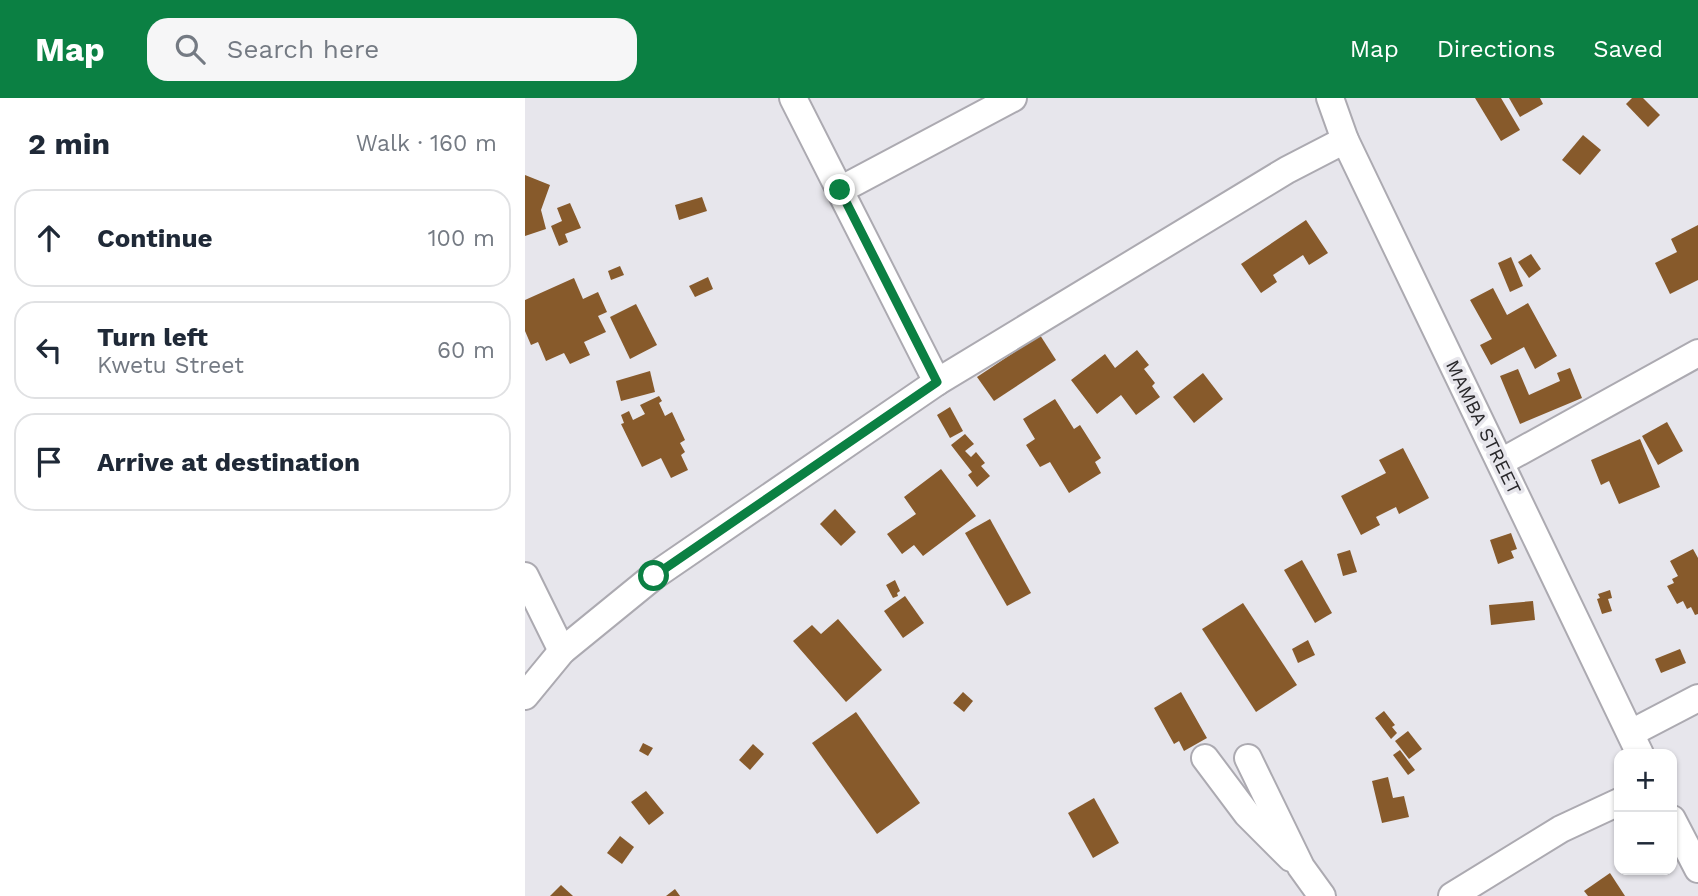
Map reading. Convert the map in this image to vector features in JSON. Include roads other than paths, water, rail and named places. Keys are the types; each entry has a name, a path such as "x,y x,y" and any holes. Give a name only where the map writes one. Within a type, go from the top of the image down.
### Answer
{"street":[{"path":"793,98 937,382"},
{"path":"840,190 1013,98"},
{"name":"MAMBA STREET","path":"1330,98 1345,140 1636,744"},
{"path":"525,696 562,651 654,576 937,382 1287,170 1345,140"},
{"path":"1501,462 1698,353"},
{"path":"525,576 562,651"},
{"path":"1636,744 1698,698"},
{"path":"1205,758 1247,814 1301,867 1322,896"},
{"path":"1248,758 1301,867"},
{"path":"1452,896 1561,830 1614,804"},
{"path":"1677,829 1698,869"}]}
